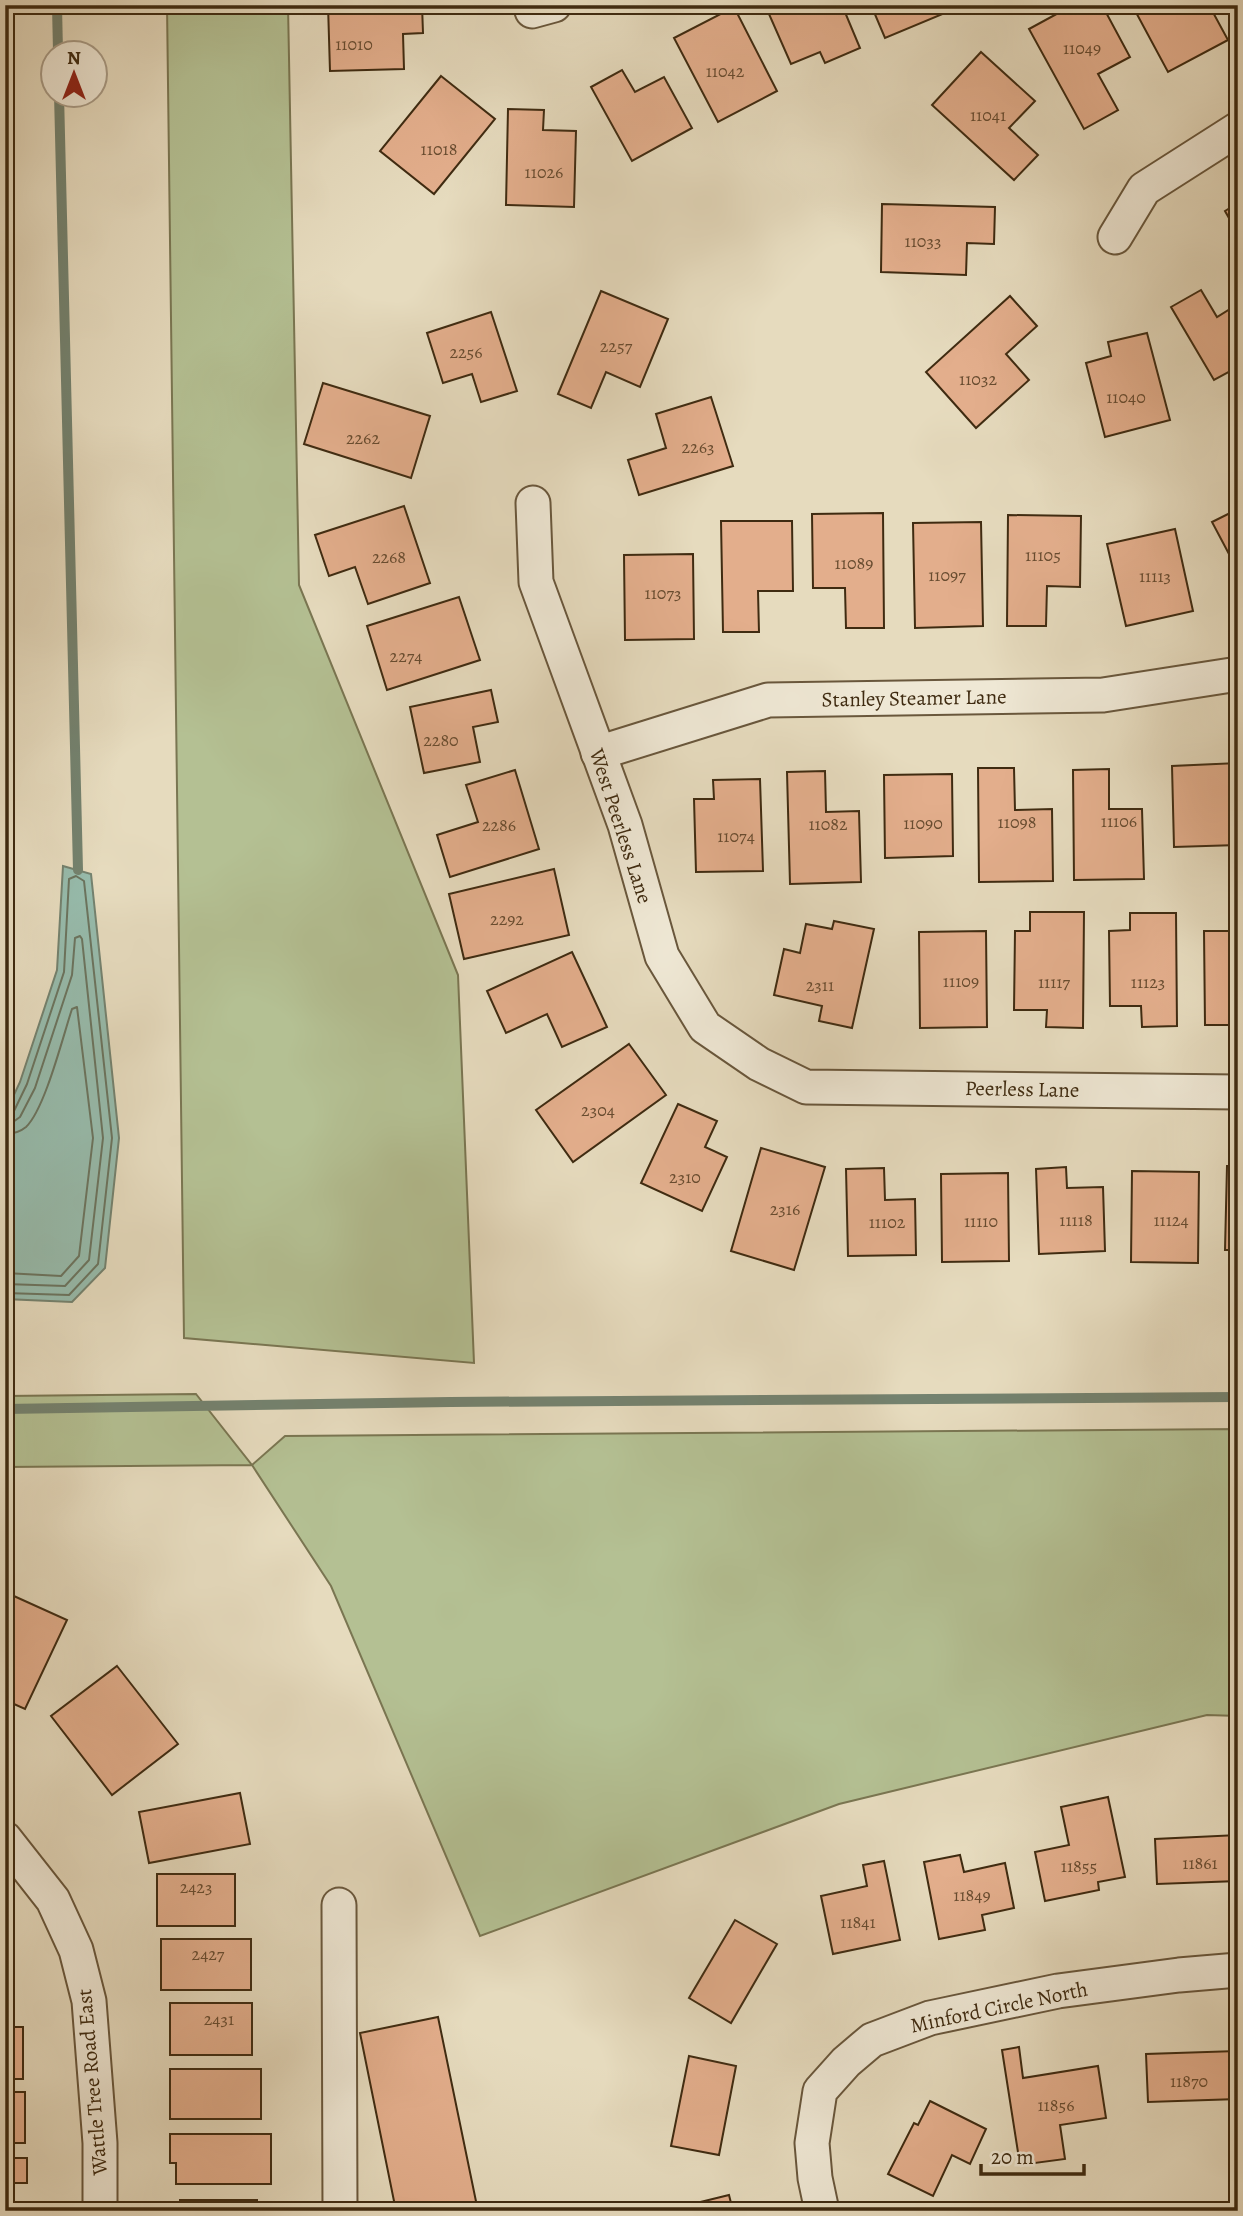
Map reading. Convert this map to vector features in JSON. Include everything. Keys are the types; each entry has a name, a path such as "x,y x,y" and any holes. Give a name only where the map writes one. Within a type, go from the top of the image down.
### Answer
{"street":[{"path":"1115,237 1144,189 1238,129"},
{"name":"West Peerless Lane","path":"534,503 536,582 625,825 662,956 705,1027 759,1065 806,1087"},
{"name":"Stanley Steamer Lane","path":"598,754 768,700 1103,695 1238,674"},
{"name":"Peerless Lane","path":"806,1087 1238,1092"},
{"name":"Wattle Tree Road East","path":"9,1842 53,1900 76,1950 89,2001 100,2143 100,2211"},
{"path":"339,1905 340,2211"},
{"name":"Minford Circle North","path":"822,2211 815,2179 812,2143 820,2091 846,2062 872,2040 930,2018 1058,1991 1238,1970"}],"shaded area":[{"path":"167,5 288,5 299,585 458,975 474,1363 184,1338"},
{"path":"196,1394 252,1465 5,1467 5,1396"},
{"path":"1238,1429 1238,1716 1207,1715 839,1804 480,1936 331,1586 252,1465 285,1436"}],"water":[{"path":"63,866 91,874 119,1138 105,1268 72,1302 5,1299 5,1114 20,1082 57,970"}],"building":[{"path":"328,5 422,5 423,33 403,34 404,69 330,71"},
{"path":"765,5 842,5 860,48 825,63 820,52 791,64"},
{"path":"871,5 942,5 945,13 885,38"},
{"path":"1073,5 1102,5 1130,57 1098,74 1118,110 1084,129 1029,29"},
{"path":"1132,5 1209,5 1228,40 1168,72"},
{"path":"734,7 777,91 718,122 674,38"},
{"path":"981,52 1035,101 1009,128 1038,155 1014,180 932,105"},
{"path":"622,70 635,92 664,77 692,128 632,161 591,87"},
{"path":"441,76 495,119 434,194 380,151"},
{"path":"508,109 544,110 543,130 576,131 574,207 506,205"},
{"path":"1238,203 1238,234 1225,211"},
{"path":"882,204 995,207 994,244 967,243 966,275 881,272"},
{"path":"1201,290 1217,317 1238,304 1238,367 1214,380 1171,307"},
{"path":"601,291 668,319 640,387 606,372 591,408 558,394"},
{"path":"1010,296 1037,326 1006,354 1029,380 976,428 926,372"},
{"path":"491,312 517,391 481,402 472,374 443,383 427,333"},
{"path":"1147,333 1170,420 1105,437 1086,363 1111,356 1108,342"},
{"path":"323,383 430,416 411,478 304,444"},
{"path":"711,397 733,466 639,495 628,460 666,448 656,414"},
{"path":"404,506 430,583 368,604 355,567 329,576 315,535"},
{"path":"1238,509 1238,571 1212,522"},
{"path":"883,513 884,628 846,628 845,588 813,588 812,514"},
{"path":"1008,515 1081,516 1080,587 1047,586 1046,626 1007,626"},
{"path":"721,521 792,521 793,591 758,591 759,632 723,632"},
{"path":"981,522 983,626 915,628 913,523"},
{"path":"1175,529 1193,611 1126,626 1107,544"},
{"path":"693,554 694,639 625,640 624,555"},
{"path":"459,597 480,660 387,690 367,626"},
{"path":"491,690 498,722 473,727 480,762 424,773 410,707"},
{"path":"1238,763 1238,845 1174,847 1172,766"},
{"path":"978,768 1014,768 1015,810 1052,809 1053,881 979,882"},
{"path":"1109,769 1109,809 1142,809 1144,879 1074,880 1073,770"},
{"path":"515,770 539,849 450,877 437,835 478,822 466,785"},
{"path":"825,771 826,812 859,811 861,882 790,884 787,772"},
{"path":"952,774 953,856 885,858 884,775"},
{"path":"760,779 763,871 696,872 694,799 714,799 713,780"},
{"path":"554,869 569,935 464,959 449,894"},
{"path":"1030,912 1084,912 1083,1028 1046,1027 1047,1010 1014,1010 1015,931 1030,931"},
{"path":"1130,913 1176,913 1177,1026 1142,1027 1141,1006 1110,1006 1109,931 1130,930"},
{"path":"1230,914 1238,914 1238,1025 1205,1025 1204,931 1230,931"},
{"path":"834,921 874,929 852,1028 819,1021 822,1006 774,995 784,949 800,953 806,924 832,929"},
{"path":"986,931 987,1027 920,1028 919,932"},
{"path":"572,952 607,1027 562,1047 547,1014 506,1033 487,991"},
{"path":"629,1044 666,1095 573,1162 536,1110"},
{"path":"678,1104 717,1121 705,1147 727,1157 702,1211 641,1183"},
{"path":"761,1148 825,1167 794,1270 731,1251"},
{"path":"1227,1166 1238,1166 1238,1250 1225,1250"},
{"path":"1066,1167 1067,1188 1103,1187 1105,1251 1039,1254 1036,1169"},
{"path":"884,1168 885,1200 915,1199 916,1255 848,1256 846,1169"},
{"path":"1132,1171 1199,1172 1198,1263 1131,1262"},
{"path":"1008,1173 1009,1261 942,1262 941,1174"},
{"path":"5,1592 67,1620 25,1709 5,1700"},
{"path":"117,1666 178,1744 112,1795 51,1716"},
{"path":"240,1793 250,1844 149,1863 139,1812"},
{"path":"1108,1797 1125,1877 1098,1882 1099,1890 1045,1901 1035,1852 1069,1845 1061,1807"},
{"path":"1238,1835 1238,1881 1157,1884 1155,1839"},
{"path":"960,1855 964,1872 1005,1863 1014,1908 982,1915 985,1930 939,1939 924,1862"},
{"path":"884,1861 900,1940 833,1954 821,1896 867,1886 863,1865"},
{"path":"157,1874 235,1874 235,1926 157,1926"},
{"path":"735,1920 777,1944 731,2023 689,1998"},
{"path":"161,1939 251,1939 251,1990 161,1990"},
{"path":"170,2003 252,2003 252,2055 170,2055"},
{"path":"438,2017 478,2211 396,2211 360,2033"},
{"path":"5,2027 23,2027 23,2079 5,2079"},
{"path":"1019,2047 1023,2078 1098,2066 1106,2118 1060,2125 1065,2159 1020,2165 1002,2050"},
{"path":"1237,2051 1238,2099 1148,2102 1146,2054"},
{"path":"689,2056 736,2066 719,2155 671,2146"},
{"path":"170,2069 261,2069 261,2119 170,2119"},
{"path":"5,2092 25,2092 25,2143 5,2143"},
{"path":"930,2101 986,2129 970,2164 952,2155 933,2196 888,2174 914,2123 918,2125"},
{"path":"170,2134 271,2134 271,2184 176,2184 176,2163 170,2163"},
{"path":"5,2158 27,2158 27,2183 5,2183"},
{"path":"729,2195 733,2211 685,2211 684,2206"},
{"path":"180,2200 257,2200 257,2211 180,2211"}],"waterway":[{"path":"57,5 58,38"},
{"path":"59,108 78,870"},
{"path":"5,1409 450,1402 1238,1397"}]}
